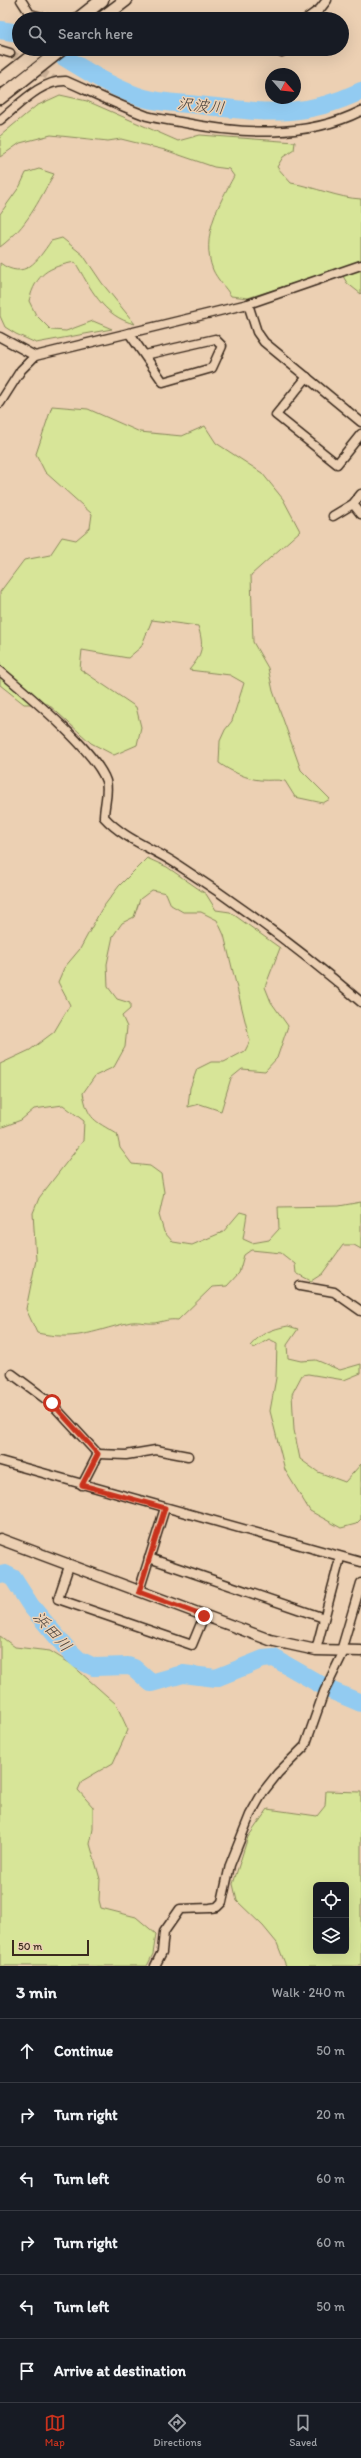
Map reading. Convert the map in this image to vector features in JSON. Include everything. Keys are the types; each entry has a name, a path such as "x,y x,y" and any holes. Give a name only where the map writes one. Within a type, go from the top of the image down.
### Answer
{"main road":[{"path":"87,12 102,0"},
{"path":"110,12 126,0"},
{"path":"2,76 30,56"},
{"path":"0,98 53,56"}],"street":[{"path":"21,0 29,12"},
{"path":"316,12 327,0"},
{"path":"0,50 10,53"},
{"path":"0,120 45,85 56,81 66,81 148,116 209,128 268,132 298,130 347,118 361,111"},
{"path":"0,403 21,370 36,356 248,304 361,265"},
{"path":"248,304 257,332 264,342 361,422"},
{"path":"129,333 144,355 163,382 212,368 222,346 215,339 144,355"},
{"path":"0,337 36,356"},
{"path":"307,377 276,415 337,464 361,434"},
{"path":"333,516 353,504 361,494"},
{"path":"353,504 361,514"},
{"path":"0,672 82,746 99,765 106,782 104,817 114,829 175,863 244,911 310,959 361,1002"},
{"path":"300,1286 334,1292 361,1311"},
{"path":"12,1374 52,1403 98,1454 126,1455 156,1450 188,1456"},
{"path":"82,1485 98,1454"},
{"path":"0,1462 340,1558 361,1562"},
{"path":"139,1592 165,1508"},
{"path":"0,1540 270,1640 316,1650 361,1651"},
{"path":"149,1558 324,1618"},
{"path":"316,1650 340,1558"},
{"path":"69,1566 58,1599 192,1645 204,1616"},
{"path":"155,1966 162,1952 164,1932 180,1909 217,1907 222,1902 230,1864 250,1815 263,1792 278,1773 305,1746 324,1692 343,1651 361,1583"}],"green space":[{"path":"60,95 87,101 178,141 200,135 295,142 294,150 283,157 277,167 291,183 344,197 361,199 361,294 347,283 340,271 288,285 248,298 231,296 213,270 209,245 210,233 217,209 234,176 229,169 214,167 165,150 121,139 108,141 51,135 20,143 0,157 0,136 36,106"},
{"path":"39,169 54,174 31,214 18,231 0,247 0,214 20,186 26,173"},
{"path":"62,238 83,255 102,283 135,324 114,315 106,308 92,291 75,262 51,269 35,284 29,301 36,315 51,330 66,331 93,321 112,329 36,343 5,327 0,316 0,263 9,268 17,270 23,269 30,266 41,255 51,241"},
{"path":"52,406 88,409 140,432 182,436 205,426 216,443 262,473 283,499 300,531 251,575 253,642 268,668 273,691 301,770 330,799 323,803 295,797 285,781 250,778 233,772 219,763 220,741 225,730 232,721 244,683 230,675 189,670 200,654 201,650 201,639 198,626 152,620 141,647 128,658 82,650 80,669 136,707 141,727 137,745 114,755 91,743 48,704 24,704 0,685 0,592 24,560 50,555 62,537 76,540 90,528 92,514 45,472 36,454"},
{"path":"147,858 167,867 206,894 216,910 230,912 280,948 265,987 271,1002 288,1026 277,1058 265,1071 242,1069 231,1078 221,1111 200,1104 188,1107 190,1088 197,1069 211,1062 224,1062 245,1051 250,1041 224,935 217,920 201,912 183,912 171,905 166,893 152,890 140,899 134,917 122,923 113,936 107,964 108,987 117,999 130,1003 130,1009 122,1016 127,1027 125,1047 114,1067 95,1076 83,1093 87,1109 97,1122 117,1134 120,1148 132,1164 150,1166 161,1174 164,1192 159,1215 164,1232 173,1242 192,1245 223,1232 240,1212 247,1214 243,1239 252,1243 269,1240 279,1229 278,1207 339,1206 361,1202 361,1249 354,1245 343,1245 322,1274 311,1281 296,1273 295,1264 281,1253 251,1250 244,1255 239,1273 227,1286 212,1287 178,1320 155,1323 130,1322 73,1336 37,1333 26,1309 36,1260 33,1213 39,1198 83,1141 84,1121 63,1105 34,1109 21,1120 0,1128 0,1064 30,1050 54,1032 70,1005 58,982 64,968 80,949 101,910 119,886"},
{"path":"288,1326 298,1329 287,1345 288,1358 301,1361 316,1360 340,1370 361,1364 361,1373 344,1380 308,1374 302,1375 292,1394 294,1430 300,1459 318,1472 345,1482 361,1464 361,1519 356,1524 341,1528 310,1511 285,1470 270,1411 276,1378 277,1343 269,1339 254,1348 250,1346 267,1332"},
{"path":"0,1636 15,1647 50,1651 71,1664 116,1704 128,1730 113,1763 82,1781 78,1790 93,1807 93,1829 90,1844 100,1879 99,1900 101,1908 136,1917 156,1934 153,1954 147,1966 0,1966"},
{"path":"326,1791 361,1792 361,1966 286,1966 277,1943 263,1926 237,1901 233,1884 248,1837 268,1809 317,1816 325,1806"}],"waterway":[{"name":"沢波川","path":"0,30 12,32"},
{"name":"沢波川","path":"62,56 119,89 144,98 164,102 242,110 281,112 319,106 361,91"},
{"name":"浜田川","path":"0,1575 5,1574 13,1578 31,1606 68,1650 79,1660 94,1667 128,1666 134,1668 151,1683 183,1674 216,1678 263,1659 274,1658 330,1690 361,1703"}],"tunnel":[{"path":"15,56 56,81"}],"route":[{"path":"52,1403 56,1410 85,1437 98,1454 82,1485 165,1508 139,1592 204,1616"}]}
